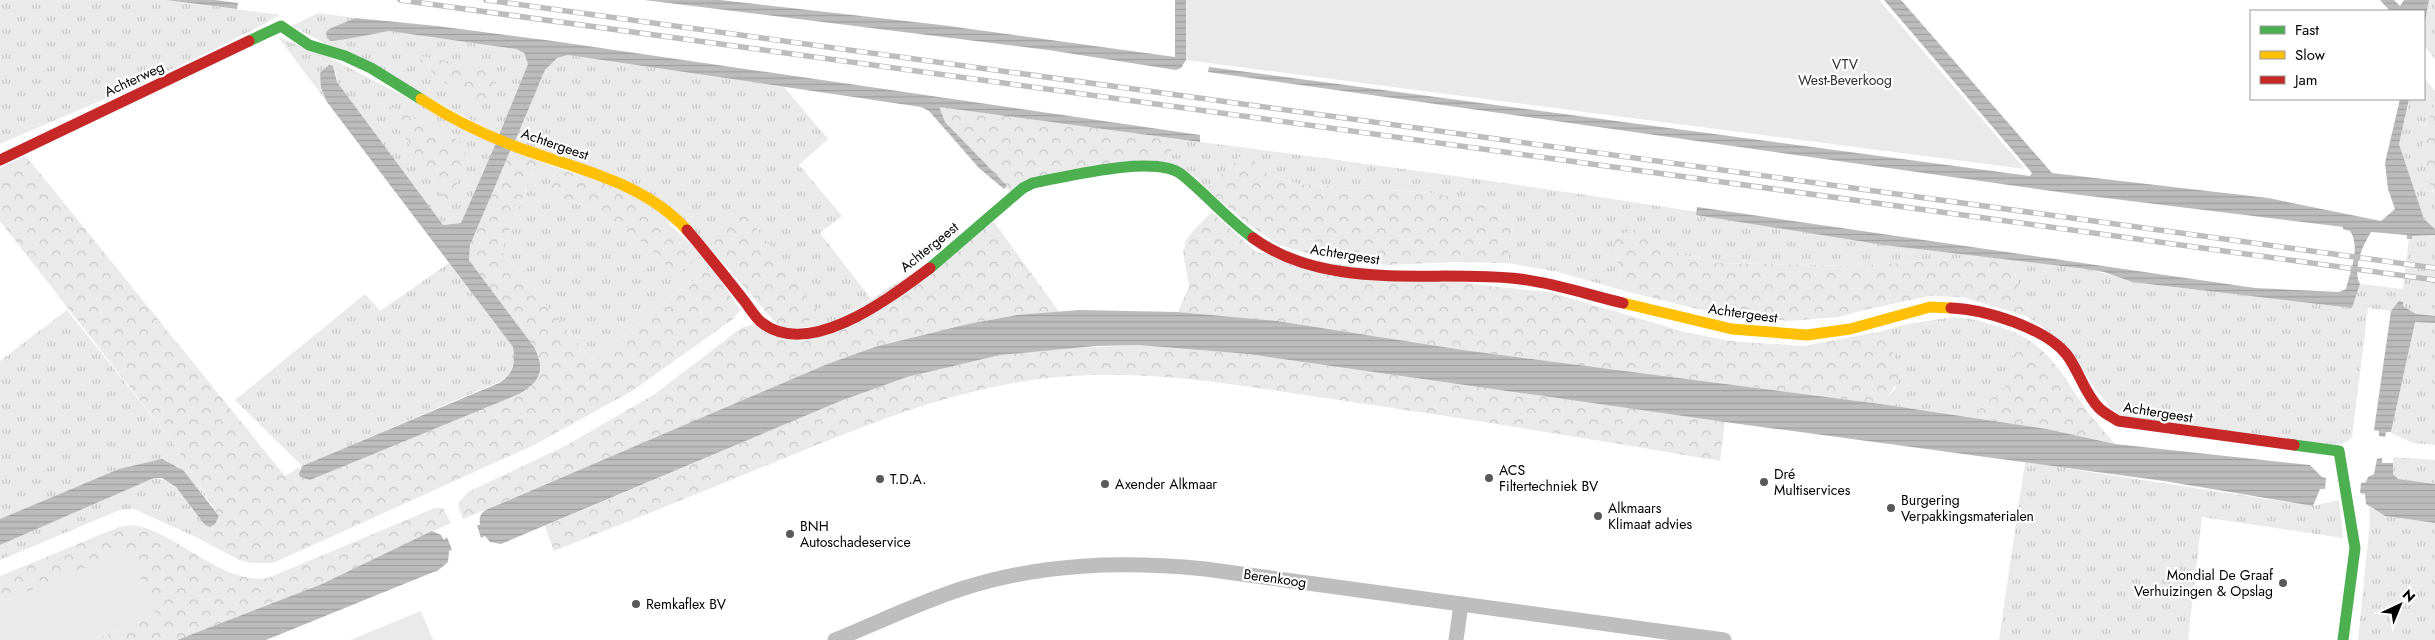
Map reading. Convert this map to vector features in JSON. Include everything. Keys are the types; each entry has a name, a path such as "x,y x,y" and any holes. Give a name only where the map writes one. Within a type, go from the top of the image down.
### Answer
{"street":[{"name":"Achtergeest","path":"281,26 309,45 345,56 371,68 444,114 486,134 525,150 616,181 643,194 678,220 696,239 761,322 769,329 791,336 839,327 885,302 1023,188 1033,183 1140,165 1161,167 1179,173 1240,229 1270,250 1293,261 1370,275 1520,279 1732,329 1807,336 1850,329 1930,307 1960,308 2017,322 2053,343 2066,354 2098,407 2118,422 2339,451 2339,470 2348,499 2354,537 2353,564 2343,640"},
{"name":"Achterweg","path":"0,160 281,26"},
{"name":"Berenkoog","path":"835,640 961,589 1003,577 1092,564 1127,563 1205,569 1724,640"},
{"path":"1456,640 1461,604"}],"green space":[{"path":"0,0 166,0 280,15 177,67 0,144"},
{"name":"VTV West-Beverkoog","path":"1186,0 1879,0 2025,169 1186,60"},
{"path":"2429,0 2435,0 2435,59 2425,47 2425,22"},
{"path":"318,13 355,18 329,29 326,32 331,41 389,31 516,49 524,53 528,64 499,135 292,26"},
{"path":"278,37 328,57 496,143 461,223 442,225 337,82 336,72 321,88 327,102","holes":["382,103 461,142 449,200 443,196"]},
{"path":"415,55 495,70 498,74 494,90 485,101 464,94 438,78"},
{"path":"568,55 784,87 828,139 799,165 842,216 820,233 871,299 830,324 799,328 819,312 705,242 515,141 545,70 557,57"},
{"path":"2425,79 2435,91 2435,103 2425,126 2432,191 2435,194 2435,229 2424,219 2399,144 2409,100 2425,100"},
{"path":"381,102 461,142 465,149 465,163 449,201 443,196"},
{"path":"2435,103 2435,194 2423,156 2423,138"},
{"path":"941,106 1176,139 1166,162 1010,192 945,122 938,109"},
{"path":"1176,139 1520,186 1898,243 2000,254 2067,264 2132,282 2352,308 2360,284 2403,289 2409,239 2412,236 2435,235 2435,445 2413,443 2391,433 2416,314 2403,306 2403,302 2399,302 2391,311 2368,308 2352,437 2348,441 2341,444 2307,443 2138,423 2113,410 2096,390 2067,348 2057,337 2035,322 2006,255 1857,266 1718,263 1673,252 1650,230 1633,230 1614,237 1616,255 1625,291 1558,272 1508,263 1513,220 1498,207 1433,193 1298,184 1269,175 1245,152 1206,189 1196,178 1166,162"},
{"path":"511,149 538,161 501,251 592,360 712,266 740,310 733,319 632,391 534,445 273,563 251,563 239,560 198,538 205,525 210,527 219,516 174,444 0,221 0,168 26,156 285,476 300,467 300,477 310,480 531,387 534,347 469,260 470,245"},
{"path":"1245,152 1269,175 1298,184 1433,193 1498,207 1513,220 1508,263 1453,262 1387,265 1310,254 1279,245 1248,224 1206,189"},
{"path":"538,161 558,168 547,191 550,195 593,209 649,247 672,272 702,255 712,266 592,360 501,251"},
{"path":"558,168 640,197 702,255 679,273 672,272 649,247 593,209 550,195 547,191"},
{"path":"744,211 819,313 799,328 780,328 705,242"},
{"path":"1212,212 1256,252 1489,286 1549,292 1685,332 1730,341 1804,346 1878,332 1897,360 1899,376 1896,384 1881,404 1463,350 1277,321 1178,312 1189,286 1183,253 1186,240"},
{"path":"994,222 1060,313 1017,315 968,324 677,429 463,519 458,504 468,492 567,445 655,394 741,328 752,325 803,342"},
{"path":"1633,230 1650,230 1673,252 1718,263 1857,266 2006,255 2035,322 2026,316 1962,297 1929,296 1839,317 1788,321 1710,312 1625,291 1616,255 1614,237"},
{"path":"449,263 513,347 515,359 508,378 302,466 235,400 365,294 380,311"},
{"path":"67,310 174,444 211,504 177,465 119,469 0,519 0,361"},
{"path":"1954,317 1977,320 2009,330 2015,369 2008,384 1970,417 1881,404 1896,388 1878,332 1907,324"},
{"path":"2009,330 2022,336 2043,351 2115,444 2047,429 1970,417 2008,384 2015,369"},
{"path":"1138,345 1248,354 1725,422 1720,461 1478,421 1215,382 1137,376 1059,377 990,388 932,403 874,423 554,551 545,526 843,400 907,377 1000,355 1048,349"},
{"path":"2393,457 2435,460 2435,484 2397,479 2393,474"},
{"path":"2025,462 2313,506 2339,500 2343,538 2202,517 2188,640 1999,640"},
{"path":"154,478 170,483 184,496 205,525 198,538 134,509 120,510 0,560 0,545"},
{"path":"2369,507 2385,516 2435,523 2435,640 2358,640 2370,521"},
{"path":"435,508 443,508 451,523 322,584 177,640 94,640 156,614 0,603 0,576 119,527 138,526 154,531 218,567 251,578 268,578"},
{"path":"128,549 156,614 94,640 0,640 0,603"},
{"path":"421,611 433,640 350,640"}],"shaded area":[{"path":"166,0 215,0 238,3 237,9"},
{"path":"644,0 720,0 941,25 1175,57 1175,0 1186,0 1186,60 1181,68 1176,70 1048,50"},
{"path":"1884,0 1901,0 2052,173 2268,198 2381,221 2395,209 2388,189 2385,163 2400,100 2409,100 2399,144 2424,219 2435,229 2435,235 2412,236 2412,239 2407,239 2407,235 2371,232 2358,264 2357,271 2360,284 2352,308 2132,282 2104,272 2079,268 1884,245 1696,215 1697,207 2255,288 2339,292 2346,289 2354,260 2355,244 2350,231 2343,229 2343,227 2073,194 1208,72 1209,67 2030,176 2032,173"},
{"path":"2380,0 2394,0 2400,6 2404,0 2429,0 2425,22 2425,10 2389,10"},
{"path":"355,18 437,26 553,41 1200,135 1200,142 939,107 945,122 1007,186 1004,189 979,168 929,111 921,107 568,55 557,58 545,70 515,141 499,135 528,64 524,53 516,49 389,31 331,41 327,38 326,32 329,29"},
{"path":"329,65 333,66 337,82 443,225 461,223 496,143 511,149 470,245 469,260 534,347 540,362 540,369 539,375 532,385 519,394 310,480 300,477 299,474 302,466 499,383 508,376 514,363 513,347 327,102 321,88 320,73"},
{"path":"2399,301 2403,302 2403,306 2416,314 2435,316 2435,323 2415,322 2391,432 2386,432 2385,437 2379,436 2379,431 2374,430 2391,311"},
{"path":"1079,310 1178,312 1277,321 1463,350 1881,404 2047,429 2115,444 2310,465 2322,477 2326,478 2325,489 2320,489 2313,506 2164,481 1725,422 1248,354 1138,345 1096,346 1000,355 907,377 843,400 501,544 490,542 485,536 481,538 477,525 480,525 481,514 488,509 825,365 875,347 968,324 1017,315"},
{"path":"2382,458 2382,463 2393,463 2393,474 2398,479 2435,484 2435,523 2385,516 2366,504 2365,494 2360,493 2361,483 2366,482 2368,477 2374,474 2377,459"},
{"path":"162,459 183,470 219,516 215,524 210,527 205,525 176,487 162,478 154,478 0,545 0,519 119,469"},
{"path":"432,531 441,535 444,540 447,537 452,550 449,551 448,562 436,572 266,640 177,640 322,584"}],"railway":[{"path":"400,0 2435,280"},
{"path":"486,0 2435,268"}],"traffic: fast":[{"path":"249,41 281,26 309,45 345,56 371,68 421,99"},
{"path":"930,268 1023,188 1033,183 1066,176 1131,166 1168,168 1181,174 1253,238"},
{"path":"2294,445 2339,451 2355,548 2343,640"}],"traffic: slow":[{"path":"421,99 459,121 500,140 633,190 671,214 687,230"},
{"path":"1623,303 1732,329 1807,335 1850,329 1930,307 1951,308"}],"traffic: jam":[{"path":"0,160 249,41"},
{"path":"687,230 758,320 780,332 802,334 825,330 849,320 894,294 930,268"},
{"path":"1253,238 1283,255 1315,266 1348,273 1520,279 1559,286 1623,303"},
{"path":"1951,308 1997,316 2045,336 2067,355 2099,408 2118,421 2294,445"}],"place":[{"name":"ACS Filtertechniek BV","path":"1489,478"},
{"name":"T.D.A.","path":"880,479"},
{"name":"Dré Multiservices","path":"1764,482"},
{"name":"Axender Alkmaar","path":"1105,484"},
{"name":"Burgering Verpakkingsmaterialen","path":"1891,508"},
{"name":"Alkmaars Klimaat advies","path":"1598,516"},
{"name":"BNH Autoschadeservice","path":"790,534"},
{"name":"Mondial De Graaf Verhuizingen & Opslag","path":"2283,583"},
{"name":"Remkaflex BV","path":"636,604"}]}
